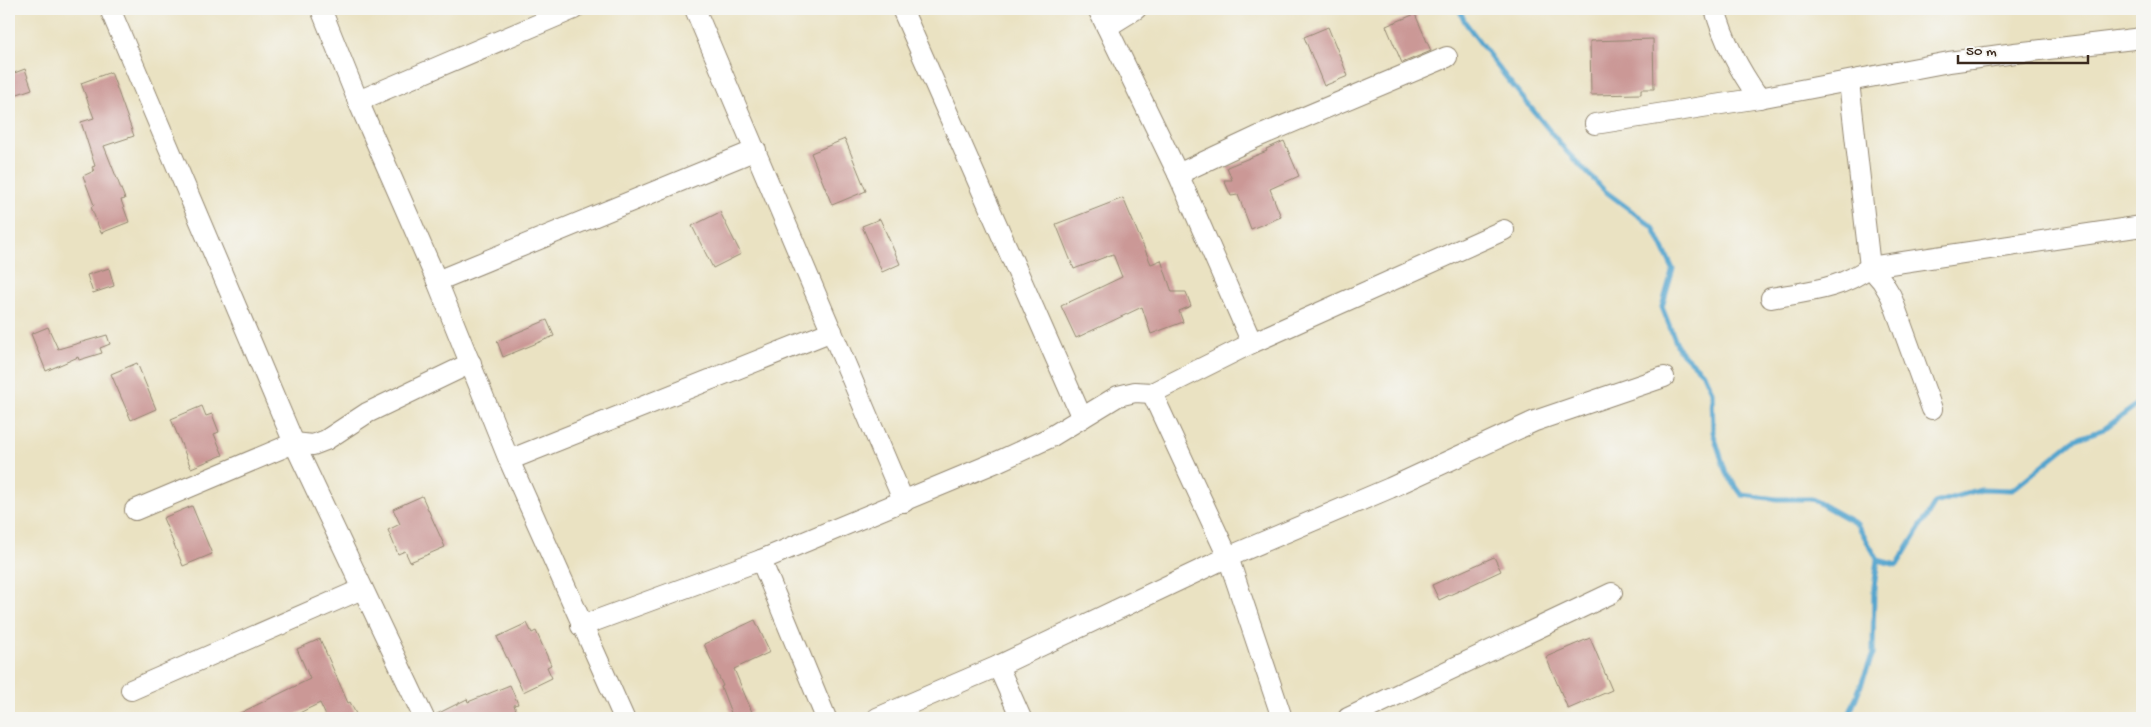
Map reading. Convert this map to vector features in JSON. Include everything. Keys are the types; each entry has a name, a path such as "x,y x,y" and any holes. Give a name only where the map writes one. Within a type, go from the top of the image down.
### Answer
{"street":[{"path":"110,9 294,443 424,718"},
{"path":"321,9 358,101 471,363 509,460 624,718"},
{"path":"358,101 574,9"},
{"path":"695,9 904,502"},
{"path":"902,9 1082,418"},
{"path":"1098,9 1178,174 1252,343"},
{"path":"1107,27 1136,9"},
{"path":"1715,9 1721,32 1741,73 1759,98"},
{"path":"1595,124 1759,98 1949,62 2015,52 2142,38"},
{"path":"1178,174 1256,137 1447,57"},
{"path":"1849,82 1870,267 1882,281 1891,296 1932,409"},
{"path":"436,281 756,150"},
{"path":"1771,298 1837,286 1855,278 1870,267 2142,226"},
{"path":"582,626 761,560 904,502 1048,438 1082,418 1101,404 1118,396 1135,392 1152,393 1252,343 1504,230"},
{"path":"509,460 832,331"},
{"path":"135,510 294,443 313,446 367,414 471,363"},
{"path":"877,718 998,666 1228,557 1390,488 1535,420 1664,377"},
{"path":"1152,393 1228,557 1282,718"},
{"path":"761,560 826,718"},
{"path":"130,690 362,589"},
{"path":"1348,718 1612,593"},
{"path":"998,666 1021,718"}],"building":[{"path":"1415,14 1431,51 1402,63 1386,26"},
{"path":"1328,27 1348,76 1324,86 1304,37"},
{"path":"1653,39 1654,89 1641,89 1641,94 1591,95 1590,41"},
{"path":"25,69 32,89 9,97 9,75"},
{"path":"111,72 134,136 104,146 125,199 121,200 129,222 101,233 91,207 94,205 83,176 94,171 92,167 95,166 81,122 94,118 81,83"},
{"path":"845,139 866,191 832,205 811,153"},
{"path":"1284,141 1299,176 1270,189 1281,217 1251,229 1238,195 1231,196 1224,180 1232,180 1227,167 1267,151 1266,149"},
{"path":"1123,198 1151,264 1161,260 1172,292 1186,292 1191,306 1179,311 1183,322 1151,334 1142,307 1076,338 1061,306 1122,277 1113,254 1074,269 1056,224"},
{"path":"720,212 741,254 713,268 692,226"},
{"path":"880,219 900,264 882,272 862,226"},
{"path":"109,268 114,286 93,293 87,275"},
{"path":"547,320 554,336 503,357 497,341"},
{"path":"48,327 58,349 107,335 110,344 100,348 102,353 79,360 78,357 46,371 31,334"},
{"path":"137,363 156,409 131,420 111,374"},
{"path":"202,406 206,416 212,414 219,432 214,434 223,455 191,468 171,419"},
{"path":"422,496 445,547 410,562 405,551 398,554 388,530 400,524 393,509"},
{"path":"192,506 212,554 183,566 163,518"},
{"path":"1494,557 1501,571 1439,600 1432,585"},
{"path":"755,620 770,652 734,669 752,712 733,718 721,687 723,686 704,644"},
{"path":"527,623 532,633 536,631 551,665 547,667 552,678 523,692 497,637"},
{"path":"1590,638 1612,690 1568,709 1546,657"},
{"path":"320,639 348,703 350,702 358,718 327,718 320,703 289,718 230,718 310,679 297,649"},
{"path":"510,685 518,704 514,705 519,718 436,718 435,715 467,699 468,702"}],"waterway":[{"path":"1459,9 1465,22 1501,71 1567,152 1605,191 1653,227 1673,269 1662,307 1679,350 1704,374 1712,391 1713,432 1726,473 1742,495 1777,499 1812,499 1857,524 1878,560 1897,565 1935,503 1981,489 2012,490 2074,440 2104,429 2142,401"},
{"path":"1848,718 1873,654 1874,587 1878,560"}]}
